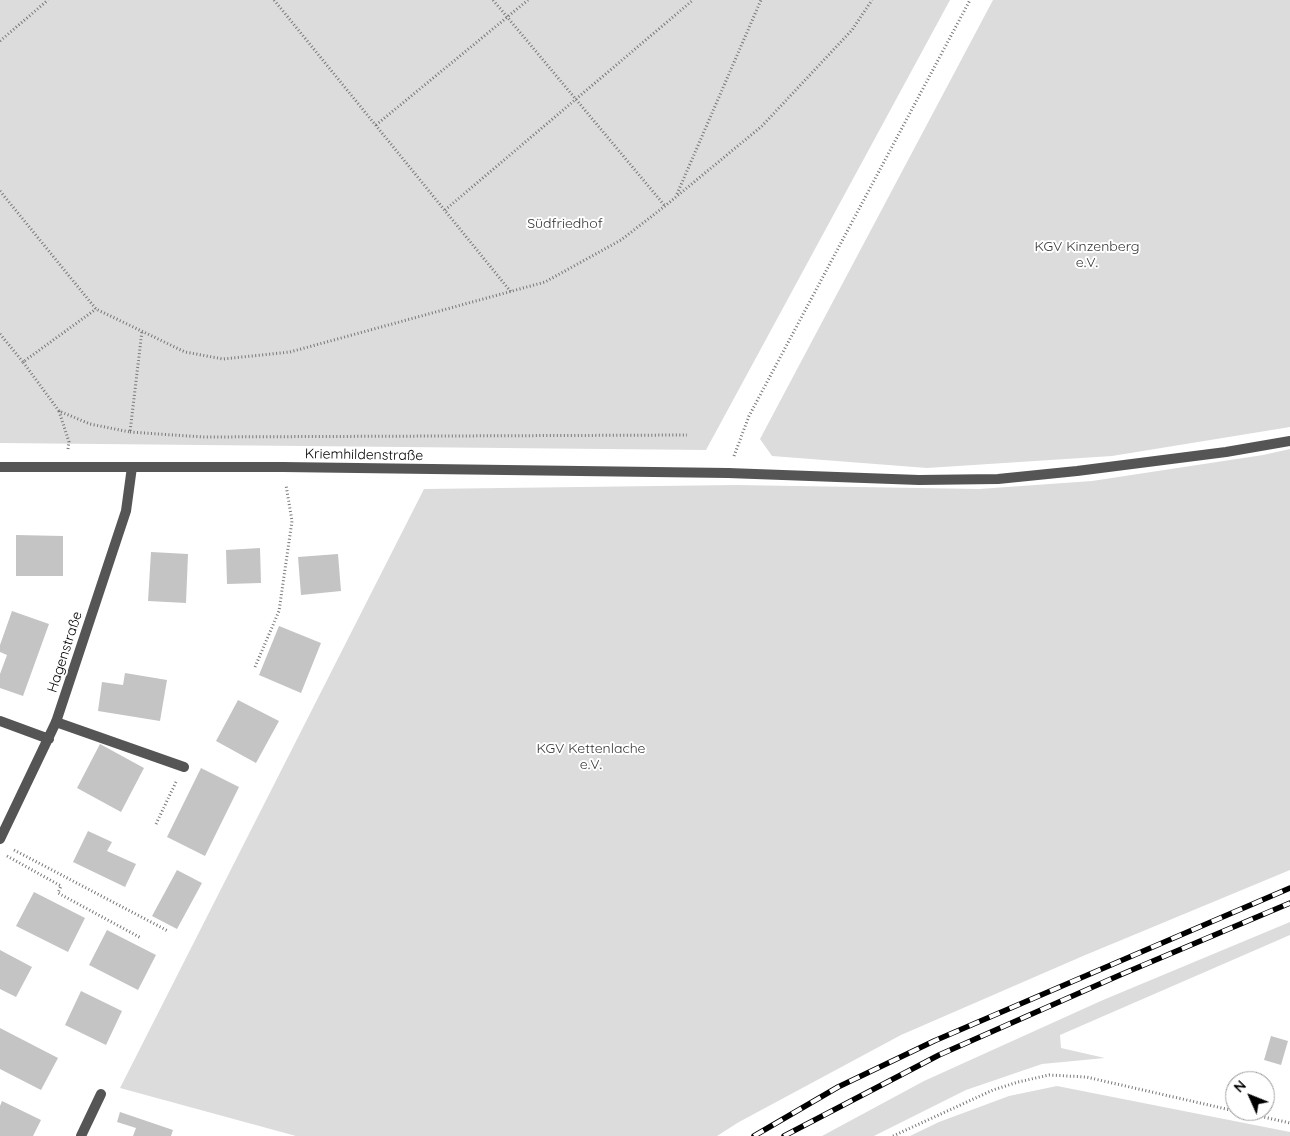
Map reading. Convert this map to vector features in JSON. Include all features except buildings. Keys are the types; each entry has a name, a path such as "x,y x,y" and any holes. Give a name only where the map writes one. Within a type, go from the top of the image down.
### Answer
{"street":[{"name":"Kriemhildenstraße","path":"0,467 283,467 728,473 919,480 998,479 1226,452 1290,441"},
{"name":"Hagenstraße","path":"0,839 56,722 126,511 132,467"},
{"path":"0,721 48,739"},
{"path":"56,722 184,767"},
{"path":"81,1136 101,1094"}],"path":[{"path":"0,41 48,0"},
{"path":"274,0 511,292"},
{"path":"493,0 664,206"},
{"path":"376,125 528,0"},
{"path":"445,210 693,0"},
{"path":"676,196 761,0"},
{"path":"0,191 96,309 185,352 223,360 290,352 545,282 621,240 762,126 852,30 872,0"},
{"path":"728,473 750,416 970,0"},
{"path":"23,362 96,309"},
{"path":"130,432 142,331"},
{"path":"0,334 23,362 58,411 68,442 68,467"},
{"path":"58,411 90,424 130,432 203,438 688,435"},
{"path":"255,668 279,611 292,521 283,467"},
{"path":"156,824 184,767"},
{"path":"8,847 168,931"},
{"path":"0,852 61,886 58,893 141,938"},
{"path":"893,1136 993,1090 1049,1075 1086,1077 1225,1109"},
{"path":"1275,1119 1290,1122"}],"green space":[{"name":"Südfriedhof","path":"0,0 950,0 706,450 0,443"},
{"name":"KGV Kinzenberg e.V.","path":"993,0 1290,0 1290,427 1112,456 927,468 772,456 760,439"},
{"name":"KGV Kettenlache e.V.","path":"1290,449 1290,870 1083,956 901,1035 739,1122 717,1136 296,1136 120,1088 424,489 736,485 979,489 1092,481 1263,455"},
{"path":"1290,922 1290,935 1060,1035 1061,1048 1105,1058 1042,1064 966,1090 874,1136 822,1136 924,1081 1103,1000"},
{"path":"1057,1086 1225,1119 1225,1121 1234,1121 1290,1132 1290,1136 910,1136 939,1122 1009,1096"}],"railway":[{"path":"754,1136 838,1087 934,1041 1290,888"},
{"path":"784,1136 939,1055 1290,903"}]}
